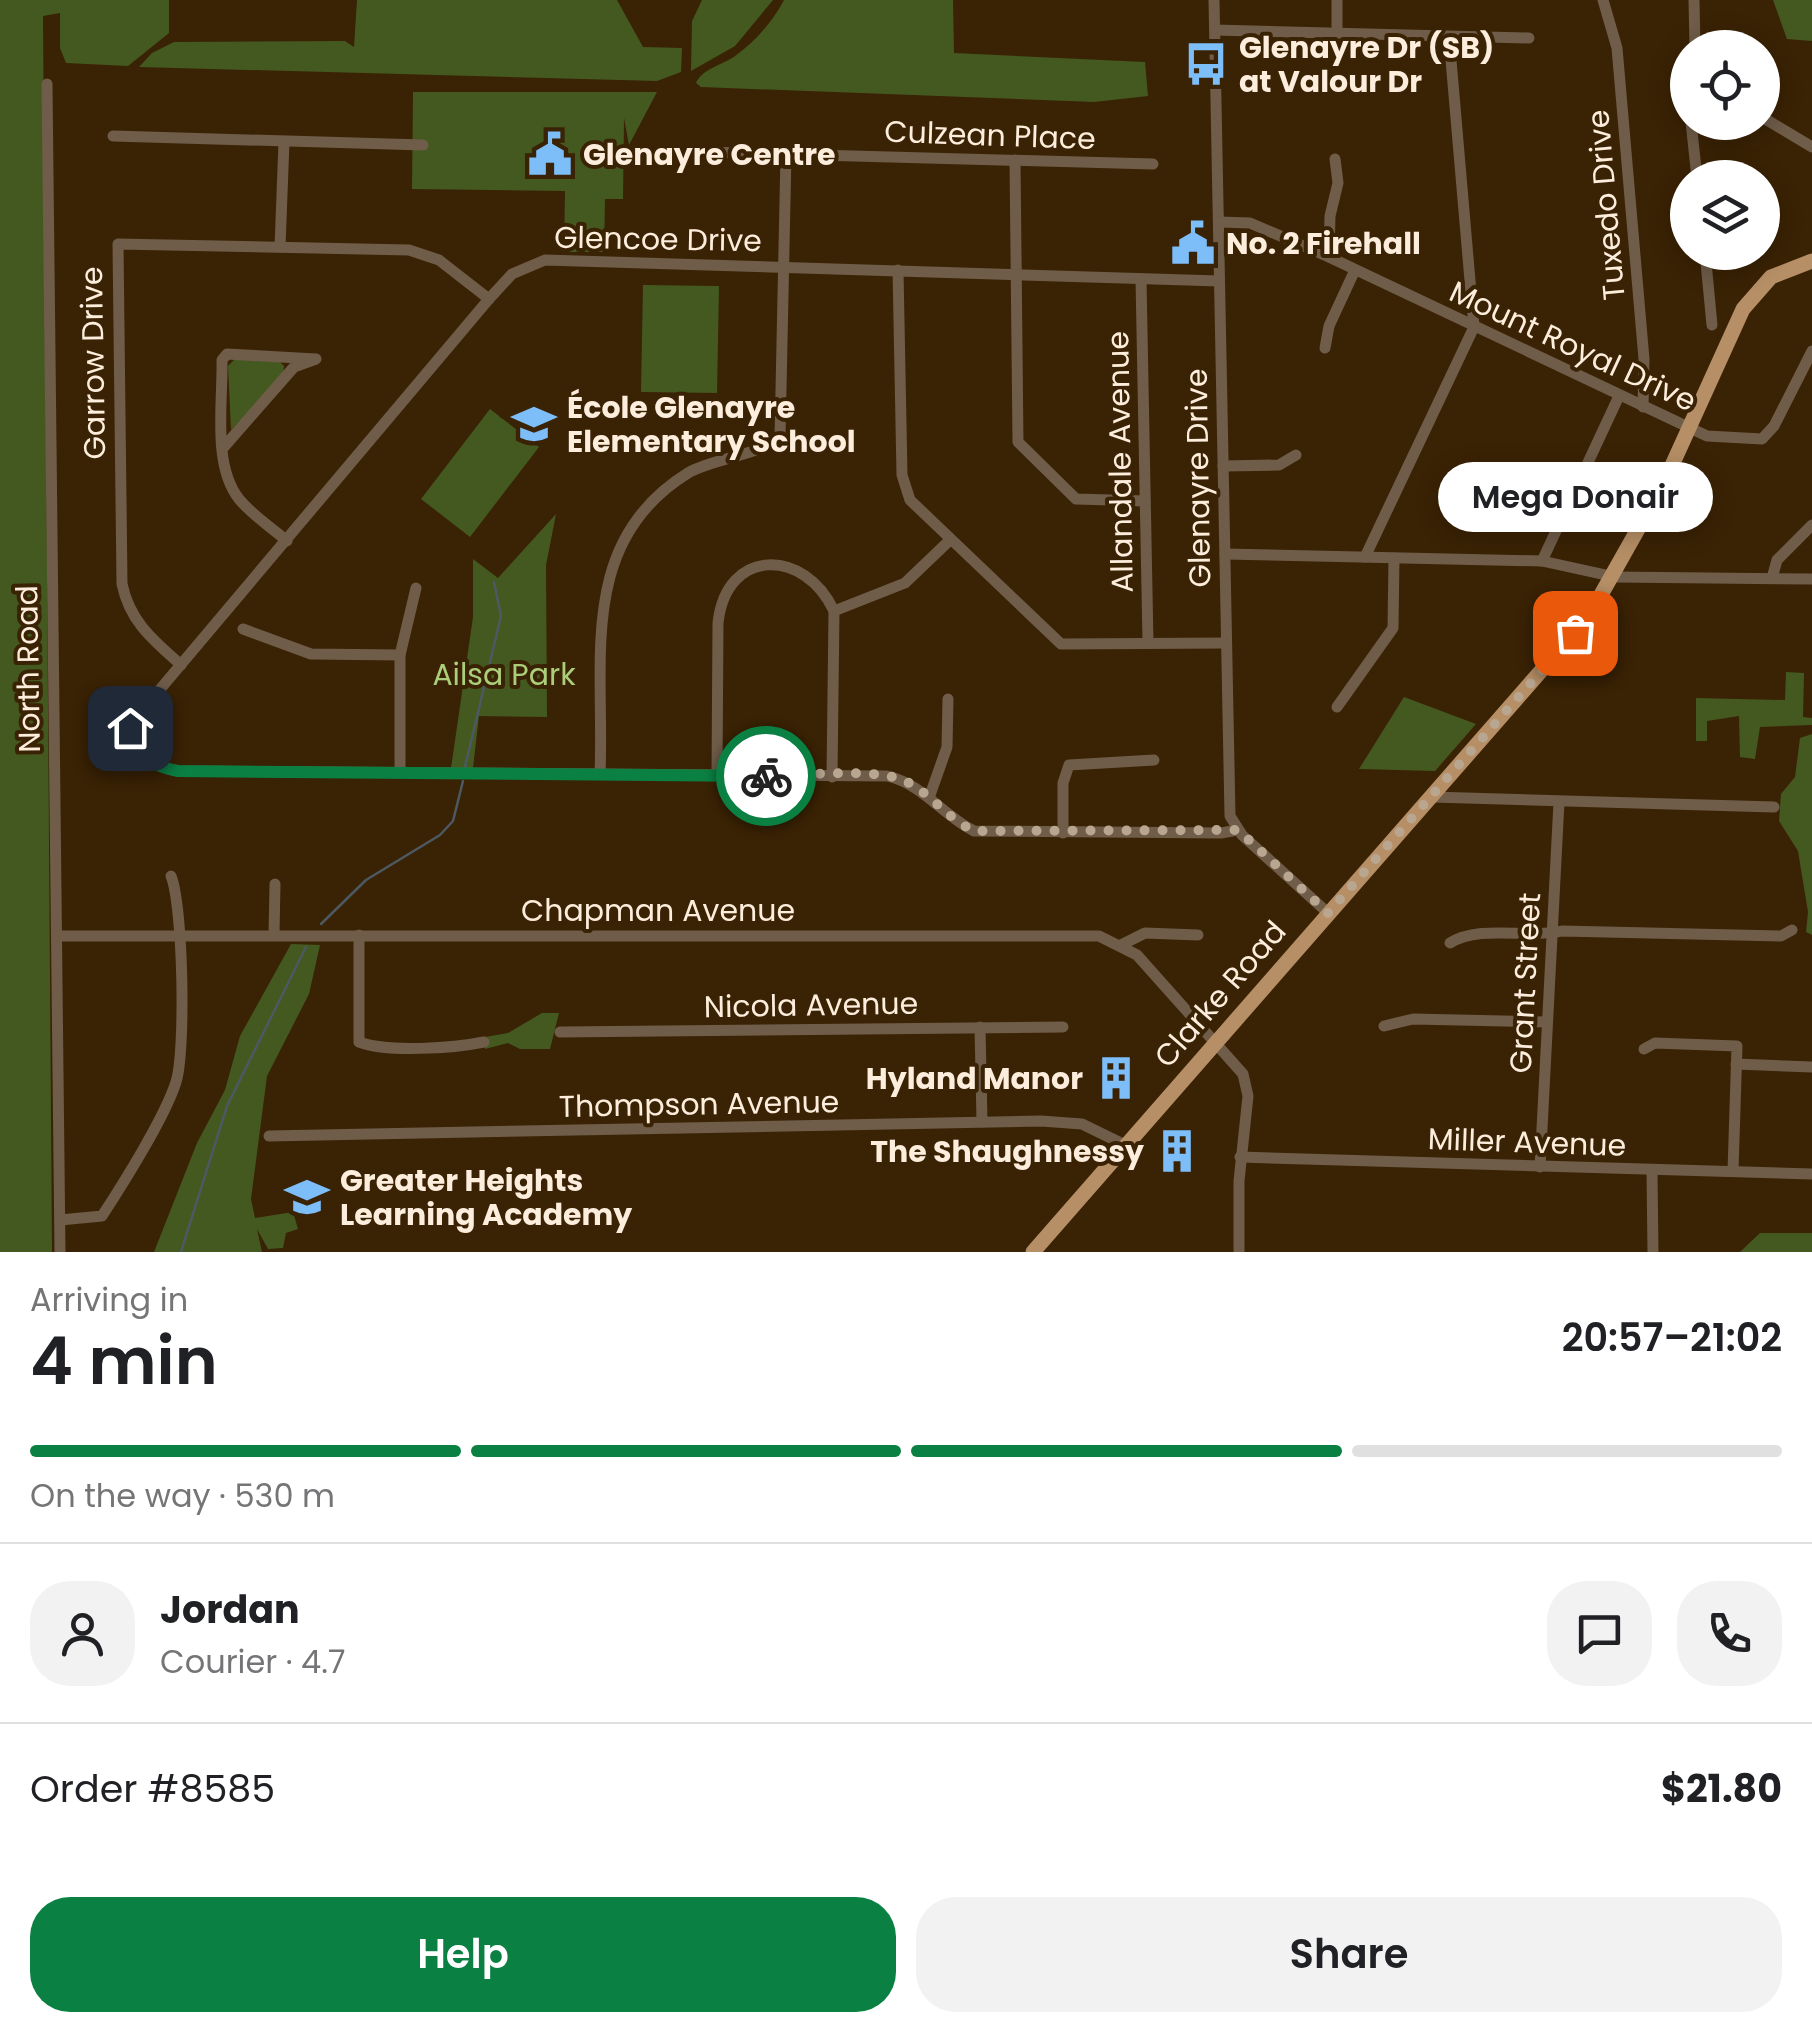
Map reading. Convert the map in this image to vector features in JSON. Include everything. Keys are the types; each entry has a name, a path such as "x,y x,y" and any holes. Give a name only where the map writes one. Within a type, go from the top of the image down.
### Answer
{"main road":[{"name":"Clarke Road","path":"1033,1252 1589,616 1615,577 1690,429 1728,340 1755,292 1781,271 1812,261"},
{"name":"Clarke Road","path":"1714,378 1728,363 1762,298 1782,281 1812,270"}],"street":[{"name":"Glenayre Drive","path":"1214,0 1230,812 1238,830"},
{"path":"1337,0 1337,33"},
{"name":"Tuxedo Drive","path":"1603,0 1617,48 1644,359 1644,407"},
{"path":"1694,0 1695,30"},
{"path":"1215,30 1529,38"},
{"path":"1365,557 1474,327 1449,36"},
{"name":"North Road","path":"48,84 60,1252"},
{"path":"1780,128 1812,147"},
{"path":"113,136 423,144"},
{"path":"280,247 284,142"},
{"name":"Culzean Place","path":"706,152 1154,164"},
{"path":"600,774 603,608 614,555 643,510 677,479 720,457 768,446 780,436 786,154"},
{"path":"1329,257 1338,184 1335,159"},
{"path":"1016,160 1014,274 1020,446 1076,498 1145,502"},
{"name":"Mount Royal Drive","path":"1219,222 1250,223 1329,257 1619,396 1719,439 1762,438 1774,426 1812,351"},
{"name":"Garrow Drive","path":"181,665 140,628 127,609 122,584 116,248 123,242 426,254 489,300"},
{"name":"Glencoe Drive","path":"400,772 166,769 132,746 130,728 512,274 546,260 1219,281"},
{"path":"898,270 903,486 910,500 1061,644 1226,644"},
{"path":"1325,348 1328,326 1355,270"},
{"path":"1707,270 1712,324"},
{"name":"Allandale Avenue","path":"1141,279 1148,643"},
{"path":"223,448 294,367 316,359 224,356 223,448 227,475 241,501 287,541"},
{"path":"1542,561 1619,396"},
{"path":"1223,466 1279,465 1296,455"},
{"path":"1772,578 1777,560 1812,525"},
{"path":"834,611 904,583 950,540"},
{"path":"1225,554 1542,561 1615,577 1812,579"},
{"path":"1336,707 1393,628 1394,558"},
{"path":"717,775 720,608 733,582 768,564 798,568 826,592 834,611 832,776"},
{"path":"416,588 400,655 400,772 902,780 929,798 948,818 974,831 1238,830 1328,913"},
{"path":"243,629 311,654 400,655"},
{"path":"929,798 947,746 948,699"},
{"path":"1062,833 1063,783 1069,765 1154,760"},
{"path":"1432,796 1774,807"},
{"name":"Grant Street","path":"1540,1167 1559,802"},
{"path":"60,1220 102,1216 174,1086 178,894 171,876"},
{"path":"274,935 275,884"},
{"path":"1450,942 1464,934 1781,936 1792,930"},
{"path":"1121,945 1145,932 1198,935"},
{"name":"Chapman Avenue","path":"59,936 1074,933 1121,945 1137,955 1216,1040 1246,1080 1240,1157 1240,1252"},
{"path":"359,935 357,1037 376,1046 484,1042"},
{"path":"1384,1026 1407,1020 1547,1022"},
{"name":"Nicola Avenue","path":"560,1032 1063,1026"},
{"path":"980,1028 982,1122"},
{"path":"1644,1048 1654,1043 1737,1046 1733,1171"},
{"path":"1736,1064 1812,1067"},
{"name":"Thompson Avenue","path":"269,1136 982,1122 1082,1124 1125,1145"},
{"name":"Miller Avenue","path":"1240,1157 1812,1174"},
{"path":"1652,1170 1652,1252"}],"green space":[{"path":"0,0 169,0 169,33 128,66 66,63 60,48 60,13 43,16 52,1252 0,1252"},
{"path":"357,0 617,0 643,47 682,48 681,72 657,81 139,67 152,53 174,42 345,41 354,47"},
{"path":"702,0 773,0 735,46 691,71 692,21"},
{"path":"784,0 953,0 954,53 1145,62 1148,96 1094,102 701,87 696,83 750,44"},
{"path":"1773,0 1812,0 1812,41 1787,39"},
{"path":"413,92 657,92 629,145 624,118 623,199 605,199 604,252 564,252 565,191 412,189"},
{"path":"643,285 719,286 717,393 641,392"},
{"path":"235,359 278,360 284,366 283,375 231,430 228,366"},
{"path":"490,409 539,447 470,537 421,499"},
{"name":"Ailsa Park","path":"556,514 546,565 547,717 479,716 473,768 451,768 473,617 473,559 498,578"},
{"path":"1786,672 1804,673 1803,717 1812,718 1812,725 1760,727 1755,759 1740,757 1739,716 1707,721 1707,741 1696,741 1696,698 1785,700"},
{"path":"1404,697 1476,724 1435,771 1359,769"},
{"path":"1812,734 1812,935 1806,932 1808,912 1798,851 1779,821 1781,794 1795,777 1800,738"},
{"path":"291,944 320,945 309,994 267,1076 251,1199 255,1218 293,1212 298,1229 286,1233 283,1248 268,1249 257,1229 262,1252 154,1252 197,1143 225,1090 240,1036"},
{"path":"542,1013 559,1013 550,1049 520,1049 508,1043 485,1049 485,1037 508,1033"},
{"path":"1760,1233 1812,1233 1812,1252 1740,1252"}],"waterway":[{"path":"465,767 501,616 494,582"},
{"path":"321,924 366,880 440,835 453,821 463,781"},
{"path":"181,1252 227,1106 306,947"}],"way so far":[{"path":"766,776 888,776 919,790 948,818 974,831 1238,830 1328,913 1575,633"}],"place":[{"name":"Glenayre Dr (SB) at Valour Dr","path":"1206,64"},
{"name":"Glenayre Centre","path":"550,154"},
{"name":"No. 2 Firehall","path":"1193,243"},
{"name":"École Glenayre Elementary School","path":"534,424"},
{"name":"Mega Donair","path":"1575,633"},
{"name":"Hyland Manor","path":"1116,1078"},
{"name":"The Shaughnessy","path":"1177,1151"},
{"name":"Greater Heights Learning Academy","path":"307,1197"}],"route":[{"path":"130,728 132,746 141,755 155,765 178,771 766,776"}]}
